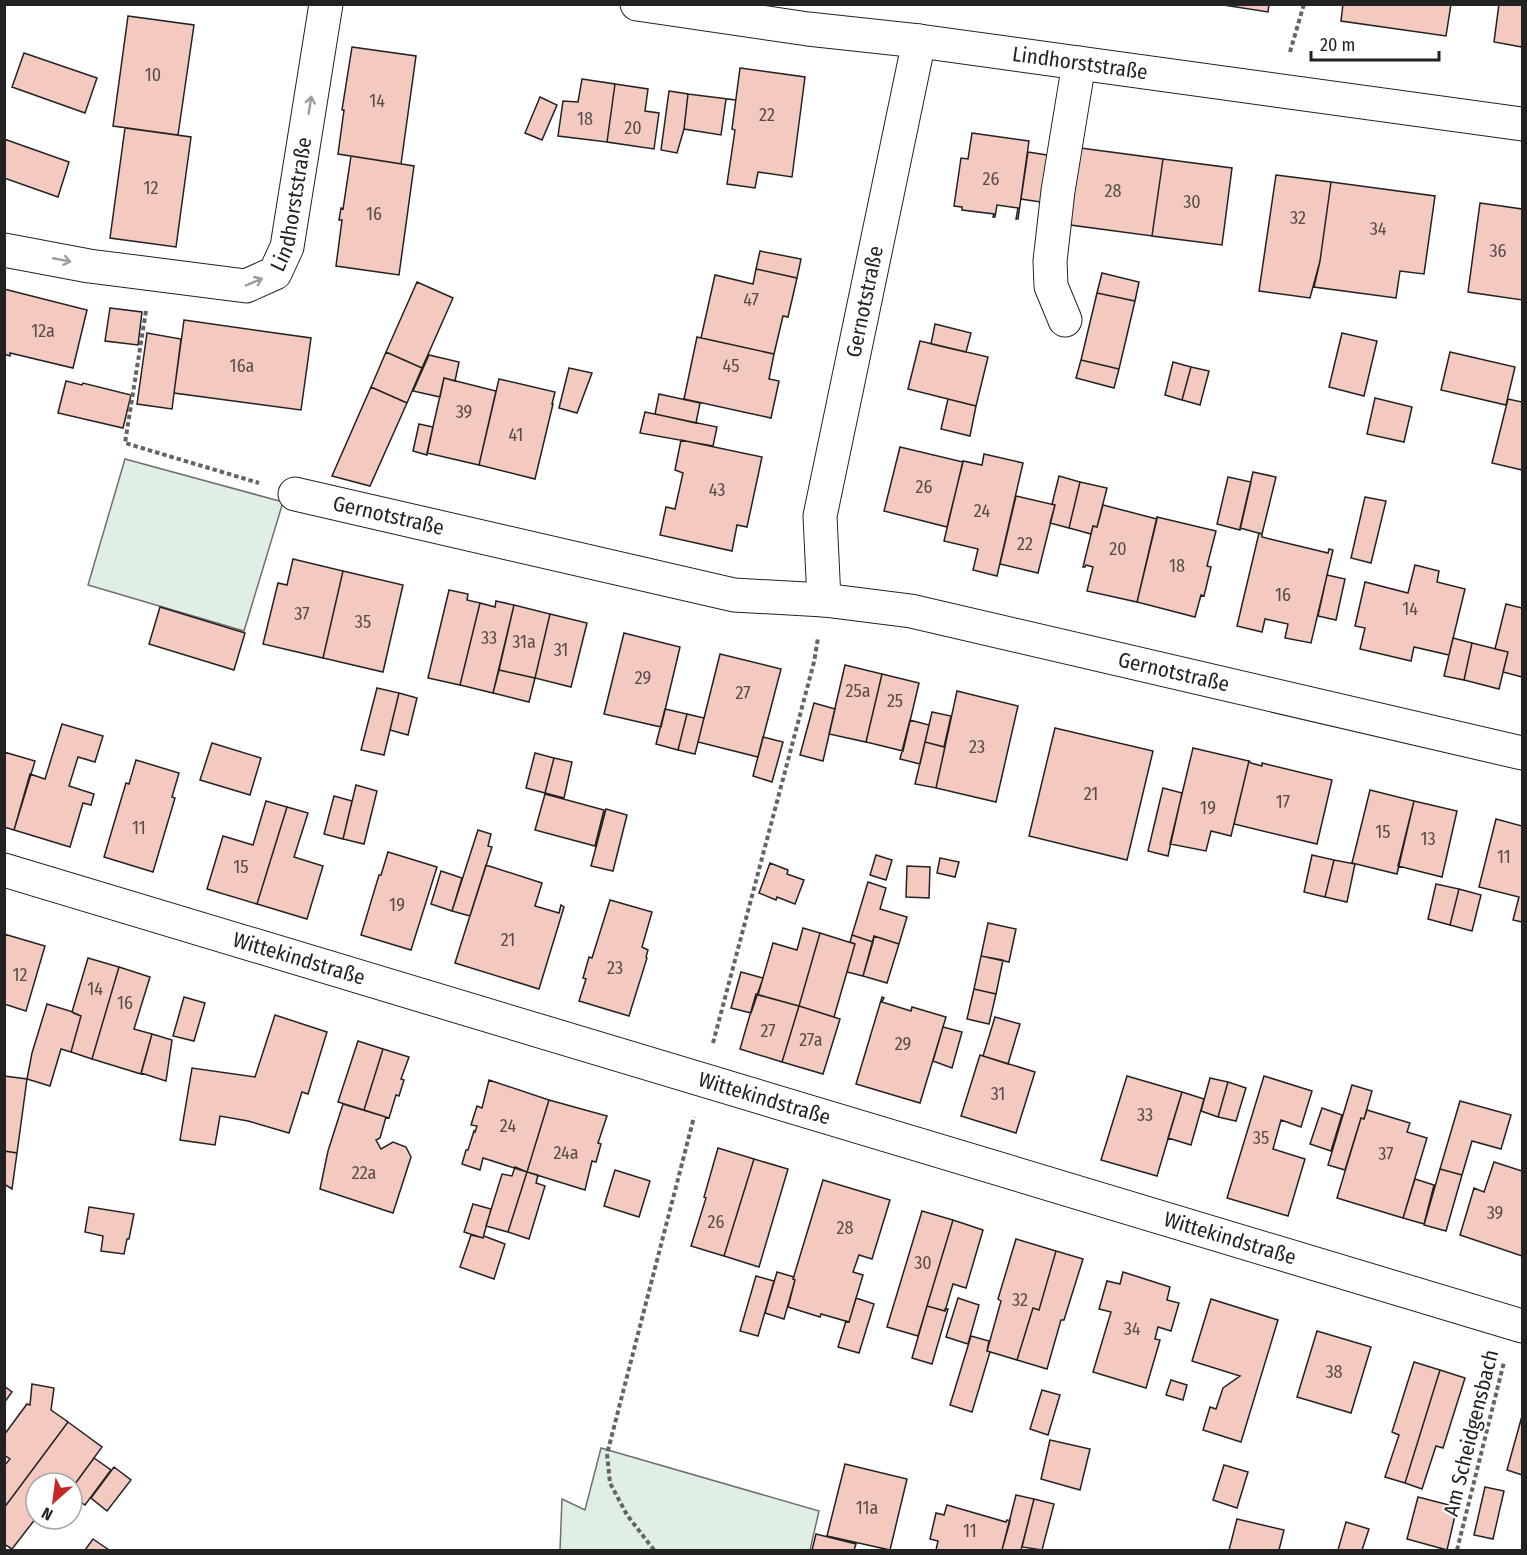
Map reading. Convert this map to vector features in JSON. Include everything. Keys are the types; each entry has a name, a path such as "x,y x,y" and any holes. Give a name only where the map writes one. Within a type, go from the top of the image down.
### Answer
{"street":[{"name":"Lindhorststraße","path":"4,250 89,266 246,286 275,273 287,247 326,4"},
{"name":"Lindhorststraße","path":"637,4 810,16 919,41 1522,124"},
{"name":"Gernotstraße","path":"824,600 820,516 919,41"},
{"path":"1065,320 1051,286 1050,261 1058,191 1078,63"},
{"name":"Gernotstraße","path":"295,494 734,595 824,600 911,610 1522,753"},
{"name":"Wittekindstraße","path":"4,870 1518,1324"}],"path":[{"path":"1279,90 1304,4"},
{"path":"152,274 125,443 295,494"},
{"name":"Am Scheidgensbach","path":"1457,1551 1518,1324"}],"green space":[{"path":"125,459 283,502 244,631 88,585"},
{"path":"601,1448 819,1511 810,1550 560,1550 562,1499 585,1510"}],"building":[{"path":"1217,4 1269,4 1268,12"},
{"path":"1343,4 1451,4 1446,36 1341,21"},
{"path":"1499,4 1522,4 1522,47 1494,42"},
{"path":"128,16 194,25 178,135 113,126"},
{"path":"352,47 416,56 401,164 338,154"},
{"path":"24,53 97,78 85,113 12,87"},
{"path":"740,68 805,77 792,177 758,172 755,188 727,184 735,130 732,129"},
{"path":"582,79 615,84 607,142 558,136 563,101 578,102"},
{"path":"615,84 648,89 645,111 659,113 654,149 607,142"},
{"path":"669,91 688,94 684,129 677,153 661,150"},
{"path":"688,94 736,100 726,99 721,135 684,129"},
{"path":"540,97 557,105 542,140 525,133"},
{"path":"125,128 191,137 176,247 110,238"},
{"path":"972,133 1029,141 1018,219 1016,219 1018,208 997,205 995,217 993,217 994,214 962,210 962,207 954,206 961,158 968,159"},
{"path":"4,139 69,162 58,197 4,178"},
{"path":"1073,147 1163,159 1152,236 1063,224"},
{"path":"1028,152 1053,156 1047,203 1021,199"},
{"path":"351,156 414,166 399,275 336,266 342,220 339,220 341,208 343,209"},
{"path":"1163,159 1232,168 1222,245 1152,236"},
{"path":"1276,175 1331,182 1320,261 1310,298 1259,291"},
{"path":"1331,182 1435,196 1424,274 1400,271 1396,298 1314,287"},
{"path":"1480,203 1522,209 1522,300 1468,292"},
{"path":"760,251 801,259 797,278 756,269"},
{"path":"756,269 797,278 788,317 783,316 774,354 701,338 715,275 753,284"},
{"path":"1102,273 1139,282 1135,301 1097,293"},
{"path":"417,282 453,298 422,368 386,352"},
{"path":"4,289 87,310 73,368 10,353 10,356 4,354"},
{"path":"1097,293 1135,301 1119,369 1081,360"},
{"path":"110,308 142,312 138,345 105,341"},
{"path":"184,320 311,338 301,410 174,393"},
{"path":"935,324 971,333 966,352 931,344"},
{"path":"147,333 181,339 172,409 137,404"},
{"path":"1342,333 1377,341 1364,396 1329,387"},
{"path":"697,337 774,354 769,379 779,381 771,418 684,399"},
{"path":"920,341 988,357 976,406 908,389"},
{"path":"386,352 422,368 407,403 371,387"},
{"path":"1450,352 1515,367 1506,405 1441,390"},
{"path":"429,355 459,362 455,381 444,378 440,397 413,391"},
{"path":"1081,360 1119,369 1114,388 1076,378"},
{"path":"1173,362 1191,367 1182,400 1165,395"},
{"path":"1191,367 1209,371 1200,405 1182,400"},
{"path":"569,368 592,373 577,413 559,408"},
{"path":"444,378 496,391 479,465 427,453"},
{"path":"499,379 555,392 535,479 479,465"},
{"path":"66,381 131,395 123,428 58,413"},
{"path":"371,387 407,403 370,486 332,476"},
{"path":"659,394 700,403 696,423 655,414"},
{"path":"1375,398 1412,407 1404,442 1367,434"},
{"path":"948,399 976,406 970,436 941,429"},
{"path":"1508,399 1522,402 1522,470 1492,463"},
{"path":"645,412 717,427 713,446 640,433"},
{"path":"419,424 433,427 427,455 413,451"},
{"path":"681,440 762,457 747,527 737,525 732,551 660,535 666,507 675,509 683,473 675,470"},
{"path":"900,447 963,462 947,527 884,511"},
{"path":"984,454 1023,463 997,576 973,570 978,549 944,541 963,461 982,465"},
{"path":"1253,472 1276,477 1262,534 1240,528"},
{"path":"1059,476 1080,482 1069,528 1050,523"},
{"path":"1228,477 1251,482 1240,530 1217,524"},
{"path":"1080,482 1107,488 1097,527 1093,526 1091,534 1069,528"},
{"path":"1016,496 1055,505 1038,573 1000,564"},
{"path":"1365,497 1386,501 1371,563 1351,558"},
{"path":"1103,505 1157,519 1137,602 1087,591 1093,567 1086,565 1083,567 1093,526 1097,527"},
{"path":"1157,517 1216,531 1207,566 1211,567 1204,596 1201,595 1195,617 1137,602"},
{"path":"1259,533 1262,537 1328,553 1329,549 1333,550 1311,643 1285,638 1288,624 1265,619 1262,632 1237,626"},
{"path":"293,559 343,571 323,658 263,644 278,583 287,585"},
{"path":"1415,565 1439,571 1437,582 1465,589 1449,655 1414,647 1411,661 1360,649 1365,628 1355,626 1365,582 1408,593"},
{"path":"343,571 403,585 383,672 323,658"},
{"path":"1327,575 1345,579 1336,620 1318,616"},
{"path":"449,590 468,594 467,600 480,603 460,685 428,678"},
{"path":"496,601 514,605 493,693 460,685 480,603 495,607"},
{"path":"1506,604 1522,608 1522,677 1503,672 1508,652 1495,649"},
{"path":"514,605 550,614 535,678 499,670"},
{"path":"160,607 245,633 234,670 149,644"},
{"path":"550,614 587,623 571,687 535,678"},
{"path":"624,633 680,647 661,727 604,714"},
{"path":"1453,638 1472,643 1464,680 1444,676"},
{"path":"1472,643 1508,652 1499,689 1464,680"},
{"path":"720,654 781,669 758,757 698,742"},
{"path":"845,665 882,674 866,742 829,734"},
{"path":"499,670 535,678 529,702 493,693"},
{"path":"882,674 919,683 903,751 866,742"},
{"path":"377,688 399,693 384,755 361,750"},
{"path":"957,691 1018,706 996,802 936,788"},
{"path":"399,693 417,698 408,735 390,730"},
{"path":"814,703 835,709 823,761 800,755"},
{"path":"665,709 687,714 678,750 656,744"},
{"path":"932,712 951,716 944,747 925,742"},
{"path":"687,714 704,718 695,754 678,750"},
{"path":"910,720 929,725 920,764 900,759"},
{"path":"62,724 103,736 95,762 78,757 69,786 94,794 91,805 83,803 70,847 14,830 30,774 45,779"},
{"path":"1055,728 1153,751 1127,860 1029,836"},
{"path":"763,737 783,742 772,782 753,776"},
{"path":"925,742 945,747 936,788 915,784"},
{"path":"212,743 261,758 250,795 200,780"},
{"path":"1193,748 1249,761 1231,836 1211,831 1206,851 1170,844"},
{"path":"4,752 35,761 14,830 4,827"},
{"path":"535,753 554,758 545,793 526,788"},
{"path":"554,758 572,762 564,798 545,793"},
{"path":"136,760 179,773 172,797 175,798 153,872 104,857 126,783 129,784"},
{"path":"1249,761 1262,766 1262,763 1332,780 1317,844 1234,824"},
{"path":"356,785 377,791 364,844 343,839"},
{"path":"1163,788 1182,793 1168,856 1148,851"},
{"path":"1370,790 1414,801 1397,874 1352,863"},
{"path":"545,794 604,810 595,846 535,830"},
{"path":"334,796 352,801 343,839 324,834"},
{"path":"266,801 287,807 257,904 207,889 223,836 253,845"},
{"path":"1414,801 1457,811 1442,877 1398,866"},
{"path":"287,807 308,813 294,857 323,866 307,919 257,904"},
{"path":"606,809 627,815 613,871 591,866"},
{"path":"1496,819 1522,826 1522,922 1513,920 1519,897 1479,887"},
{"path":"478,830 491,834 488,846 492,847 470,916 452,911"},
{"path":"388,852 437,867 411,950 361,935"},
{"path":"876,855 892,860 886,880 870,875"},
{"path":"1312,855 1334,860 1325,897 1304,892"},
{"path":"940,858 959,862 955,877 937,873"},
{"path":"1334,860 1355,864 1347,902 1325,897"},
{"path":"770,863 788,870 787,874 804,880 795,904 759,893"},
{"path":"486,865 542,883 535,906 559,913 561,905 564,907 539,989 455,963"},
{"path":"907,866 930,867 929,898 906,897"},
{"path":"441,871 462,878 452,911 431,904"},
{"path":"868,882 886,888 880,909 907,917 899,944 874,936 873,942 852,935"},
{"path":"1436,884 1459,889 1450,925 1428,919"},
{"path":"1459,889 1481,895 1472,931 1450,925"},
{"path":"610,900 652,912 642,947 648,950 647,958 629,1016 579,1001 586,979 583,978 589,957 592,958"},
{"path":"988,923 1016,929 1009,962 981,956"},
{"path":"803,928 820,933 799,1006 758,995 773,943 797,950"},
{"path":"820,933 855,944 834,1017 799,1006"},
{"path":"4,934 45,946 26,1011 4,1004"},
{"path":"852,935 873,942 863,976 847,972 855,944 850,942"},
{"path":"874,936 899,944 887,983 863,976"},
{"path":"981,956 1003,960 996,994 974,989"},
{"path":"88,958 119,967 92,1059 71,1052 81,1016 72,1012"},
{"path":"119,967 150,977 134,1029 152,1034 141,1074 92,1059"},
{"path":"741,972 763,978 751,1013 731,1008"},
{"path":"974,989 996,994 989,1024 967,1019"},
{"path":"756,994 799,1006 782,1062 740,1049"},
{"path":"184,997 205,1003 194,1041 173,1036"},
{"path":"882,997 884,998 882,1002 911,1011 912,1007 946,1017 920,1103 856,1084"},
{"path":"47,1004 81,1016 71,1052 61,1049 50,1086 27,1079 32,1053"},
{"path":"799,1006 840,1019 823,1074 782,1062"},
{"path":"275,1015 327,1032 308,1094 302,1092 289,1133 248,1121 220,1116 215,1145 180,1140 192,1068 255,1077"},
{"path":"995,1017 1020,1024 1008,1064 983,1056"},
{"path":"943,1027 962,1032 952,1068 933,1061"},
{"path":"152,1034 172,1040 166,1081 141,1073"},
{"path":"358,1041 383,1049 364,1110 338,1102"},
{"path":"383,1049 409,1057 401,1079 404,1080 399,1096 396,1095 389,1118 364,1110"},
{"path":"980,1055 1035,1072 1016,1133 961,1116"},
{"path":"4,1076 27,1079 17,1153 4,1151"},
{"path":"1127,1076 1182,1092 1157,1176 1101,1160"},
{"path":"1264,1076 1312,1091 1301,1127 1281,1120 1273,1149 1305,1159 1288,1216 1227,1198"},
{"path":"1210,1078 1228,1082 1218,1117 1201,1111"},
{"path":"489,1080 549,1100 527,1172 483,1158 480,1170 462,1164 477,1126 471,1125 477,1106 482,1108"},
{"path":"1228,1082 1246,1088 1236,1121 1218,1117"},
{"path":"1352,1085 1372,1091 1345,1170 1328,1165"},
{"path":"1182,1092 1204,1099 1191,1145 1168,1138"},
{"path":"549,1100 607,1116 598,1143 601,1144 596,1162 592,1161 585,1190 527,1172"},
{"path":"1460,1101 1511,1115 1501,1149 1472,1141 1462,1175 1440,1169"},
{"path":"343,1104 386,1117 380,1138 376,1140 381,1149 393,1142 406,1147 411,1157 393,1213 320,1189 328,1151"},
{"path":"1322,1108 1342,1115 1331,1151 1310,1144"},
{"path":"1367,1110 1410,1123 1407,1132 1427,1138 1403,1218 1337,1198 1361,1118 1364,1119"},
{"path":"718,1148 754,1159 724,1256 691,1246"},
{"path":"4,1151 17,1153 12,1189 4,1184"},
{"path":"754,1159 788,1169 759,1267 724,1256"},
{"path":"1494,1162 1522,1171 1522,1256 1460,1235 1474,1188 1484,1192"},
{"path":"515,1167 527,1172 508,1232 486,1226 502,1174 512,1176"},
{"path":"1440,1169 1462,1175 1446,1231 1424,1225"},
{"path":"615,1170 650,1181 639,1217 604,1206"},
{"path":"527,1172 538,1175 536,1183 545,1186 529,1239 508,1232"},
{"path":"1415,1179 1434,1185 1424,1224 1403,1218"},
{"path":"823,1180 890,1200 872,1259 859,1255 853,1272 863,1275 849,1322 821,1314 820,1317 788,1307 795,1280 793,1279"},
{"path":"473,1204 491,1209 483,1238 464,1232"},
{"path":"89,1207 134,1214 124,1254 101,1251 103,1236 85,1232"},
{"path":"922,1211 953,1220 918,1336 887,1327"},
{"path":"953,1220 983,1230 966,1288 953,1284 945,1311 927,1306"},
{"path":"471,1235 483,1238 484,1236 505,1244 494,1279 460,1267"},
{"path":"1016,1239 1056,1251 1039,1310 1033,1308 1017,1360 987,1351 1001,1301 998,1299"},
{"path":"1056,1251 1083,1259 1064,1320 1061,1320 1047,1369 1017,1360 1033,1308 1039,1310"},
{"path":"777,1272 794,1277 795,1280 784,1319 765,1313"},
{"path":"1123,1272 1170,1287 1167,1300 1179,1303 1171,1331 1158,1327 1155,1339 1160,1340 1146,1388 1093,1372 1111,1312 1099,1309 1107,1281 1120,1284"},
{"path":"756,1276 774,1281 758,1336 740,1331"},
{"path":"856,1298 874,1304 859,1353 838,1347"},
{"path":"958,1298 979,1305 968,1344 946,1337"},
{"path":"1211,1299 1278,1320 1241,1442 1203,1430 1210,1407 1216,1409 1223,1388 1240,1376 1192,1361"},
{"path":"927,1306 945,1311 948,1309 932,1364 912,1358"},
{"path":"1317,1331 1371,1347 1351,1413 1297,1397"},
{"path":"971,1336 989,1341 987,1351 990,1352 972,1412 950,1405"},
{"path":"1414,1362 1440,1370 1405,1483 1385,1477 1399,1435 1392,1432"},
{"path":"1440,1370 1465,1378 1443,1448 1436,1446 1422,1489 1405,1483"},
{"path":"1171,1380 1187,1385 1183,1400 1166,1395"},
{"path":"32,1384 54,1388 51,1410 68,1422 32,1471 24,1471 24,1481 4,1508 4,1466 10,1459 4,1455 4,1435 27,1404 30,1405"},
{"path":"4,1386 12,1392 4,1403"},
{"path":"1042,1390 1060,1395 1048,1435 1030,1429"},
{"path":"1522,1416 1522,1475 1507,1470"},
{"path":"68,1422 102,1447 84,1472 32,1471"},
{"path":"1050,1440 1090,1449 1080,1490 1041,1479"},
{"path":"94,1458 111,1470 85,1505 84,1504 84,1472"},
{"path":"845,1464 907,1479 890,1550 827,1536"},
{"path":"1224,1465 1248,1472 1237,1508 1213,1500"},
{"path":"114,1467 131,1480 107,1511 91,1498"},
{"path":"24,1481 24,1531 26,1531 12,1549 4,1544 4,1508"},
{"path":"1485,1487 1504,1491 1493,1539 1474,1535"},
{"path":"1016,1495 1034,1499 1021,1550 1002,1550"},
{"path":"1418,1497 1457,1507 1447,1550 1407,1539"},
{"path":"1034,1499 1054,1504 1042,1550 1022,1547"},
{"path":"947,1505 1006,1522 1010,1521 1002,1550 936,1550 938,1541 930,1539 936,1513 944,1515"},
{"path":"1237,1519 1284,1530 1279,1550 1229,1550"},
{"path":"1346,1522 1369,1529 1362,1550 1338,1550"},
{"path":"816,1534 856,1544 854,1550 812,1550"},
{"path":"93,1539 109,1550 85,1550"}]}
